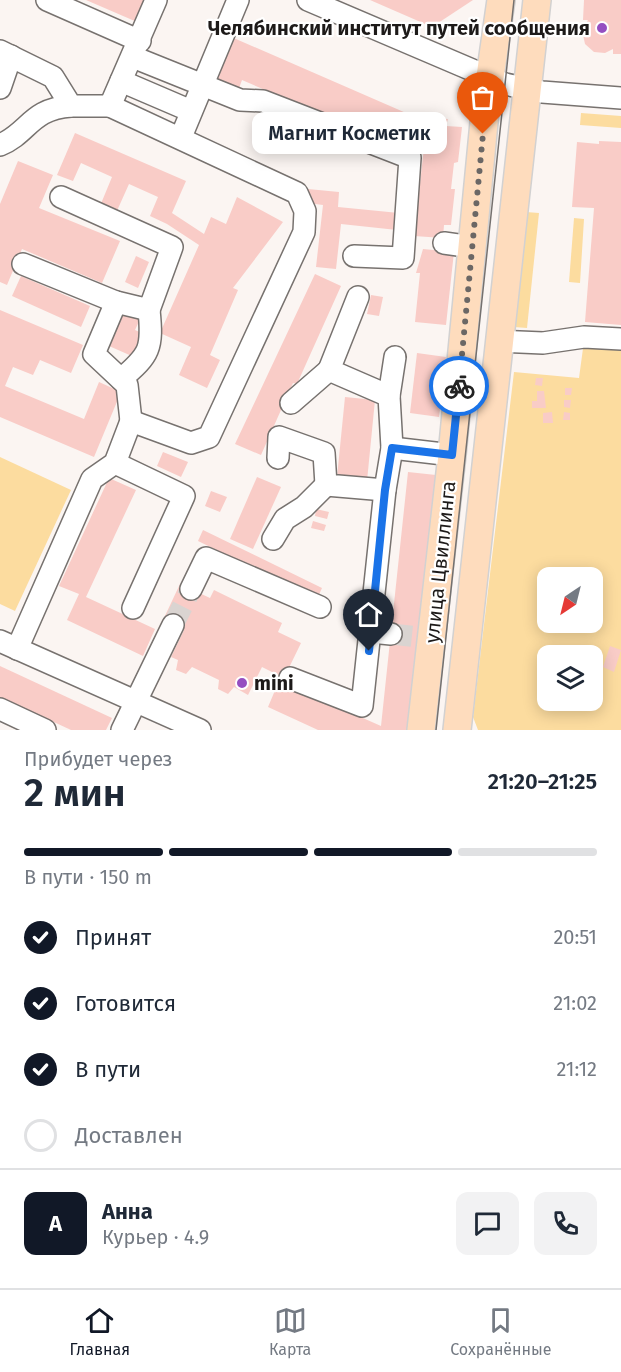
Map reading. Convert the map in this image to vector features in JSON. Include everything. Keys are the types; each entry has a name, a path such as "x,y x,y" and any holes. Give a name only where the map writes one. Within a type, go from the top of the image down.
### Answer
{"main road":[{"name":"улица Цвиллинга","path":"421,730 425,637 452,455 472,247 501,0"},
{"name":"улица Цвиллинга","path":"457,730 537,0"}],"street":[{"path":"47,0 202,86 240,100 263,101 410,158 403,258 354,256"},
{"path":"110,106 137,49 156,0"},
{"path":"181,137 238,0"},
{"path":"308,0 491,78 526,90 621,98"},
{"path":"0,88 6,53 53,76 71,106"},
{"path":"121,81 191,111"},
{"path":"0,145 31,120 55,107 110,106 181,137 297,194 305,211 304,232 208,437 192,443 131,421"},
{"path":"61,197 172,247 150,310 152,338 141,362 121,379"},
{"path":"444,243 472,247"},
{"path":"23,264 116,302 150,310"},
{"path":"291,403 329,370 358,297"},
{"path":"116,302 94,354 127,385 131,421 115,463 92,479 8,645 200,730"},
{"path":"498,341 543,343 584,337 621,339"},
{"path":"290,678 362,706 381,633 385,490 392,448 389,396 395,357"},
{"path":"329,370 389,396"},
{"path":"273,539 285,519 304,507 326,485 324,453 279,437 278,458"},
{"path":"392,448 452,455"},
{"path":"115,463 184,496 133,608"},
{"path":"326,485 385,490"},
{"path":"191,589 206,558 320,607"},
{"path":"122,730 173,625"},
{"path":"0,709 45,730"}],"shaded area":[{"path":"581,113 621,116 621,128 580,125"},
{"path":"526,212 539,213 527,328 514,327"},
{"path":"574,218 584,219 580,283 569,282"},
{"path":"584,341 621,345 621,730 478,730 473,717 514,372 579,378"},
{"path":"0,457 71,490 15,611 0,604"}],"building":[{"path":"86,0 146,0 137,22"},
{"path":"370,0 473,0 432,27"},
{"name":"Челябинский институт путей сообщения","path":"584,0 621,0 621,54 613,54 613,49 605,53 594,52 585,44 582,30 588,20 583,20"},
{"path":"229,36 413,116 448,119 446,126 462,127 458,162 454,163 451,189 455,189 451,225 444,225 443,238 414,236 425,139 405,137 402,145 366,130 365,133 242,80 238,91 211,79"},
{"path":"75,133 186,181 172,213 204,234 211,217 226,224 237,197 283,222 233,288 238,290 210,355 220,360 207,388 179,375 191,347 160,333 199,245 150,216 158,197 129,184 116,213 100,206 112,177 81,163 73,181 57,175"},
{"path":"599,141 621,142 621,325 585,322 594,208 572,207 577,142 599,144"},
{"path":"18,161 53,175 39,208 120,241 102,283 22,249 7,285 0,282 0,204"},
{"path":"308,189 339,192 338,207 399,213 397,230 341,224 336,269 316,267 323,205 307,203"},
{"path":"423,249 454,252 446,325 415,322 420,273 416,273"},
{"path":"136,256 149,262 138,288 125,282"},
{"path":"315,274 341,286 297,384 293,383 261,455 235,444"},
{"path":"21,276 90,306 81,327 12,296"},
{"path":"371,295 383,297 379,316 367,314"},
{"path":"0,310 83,345 71,373 40,360 33,375 13,367 5,386 84,419 99,382 121,392 94,457 0,417"},
{"path":"125,310 141,317 135,330 144,334 134,357 109,346"},
{"path":"417,353 446,357 439,417 410,413"},
{"path":"536,378 543,378 542,386 535,385"},
{"path":"565,388 572,388 571,395 565,395"},
{"path":"537,391 544,391 546,408 532,408 532,401 537,401"},
{"path":"345,397 375,400 367,481 337,477"},
{"path":"564,400 571,400 570,408 564,407"},
{"path":"552,412 553,423 543,423 543,413"},
{"path":"564,412 570,413 570,420 563,420"},
{"path":"163,452 188,462 181,477 157,466"},
{"path":"408,472 436,475 408,730 318,730 268,707 279,681 381,726"},
{"path":"257,477 281,487 253,549 230,539"},
{"path":"109,478 136,490 86,597 155,629 143,656 67,620 79,594 59,586"},
{"path":"211,491 227,497 220,512 205,506"},
{"path":"316,509 329,512 327,519 315,516"},
{"path":"313,521 326,525 324,531 311,528"},
{"path":"203,530 322,588 317,599 198,541"},
{"path":"180,584 210,598 214,590 282,623 278,632 301,643 284,678 262,667 248,695 234,687 228,694 218,689 219,680 192,667 186,674 176,670 178,660 171,657 184,630 163,620"},
{"path":"610,646 621,650 614,672 603,667"},
{"path":"0,666 112,718 106,730 71,730 0,697"}],"tunnel":[{"path":"173,625 191,589"},
{"path":"391,634 419,637"}],"tram line":[{"path":"436,730 514,0"}],"way so far":[{"path":"459,386 483,134"}],"place":[{"name":"Челябинский институт путей сообщения","path":"602,28"},
{"name":"Магнит Косметик","path":"483,134"},
{"name":"mini","path":"242,683"}],"route":[{"path":"369,651 385,490 392,448 452,455 459,386"}]}
